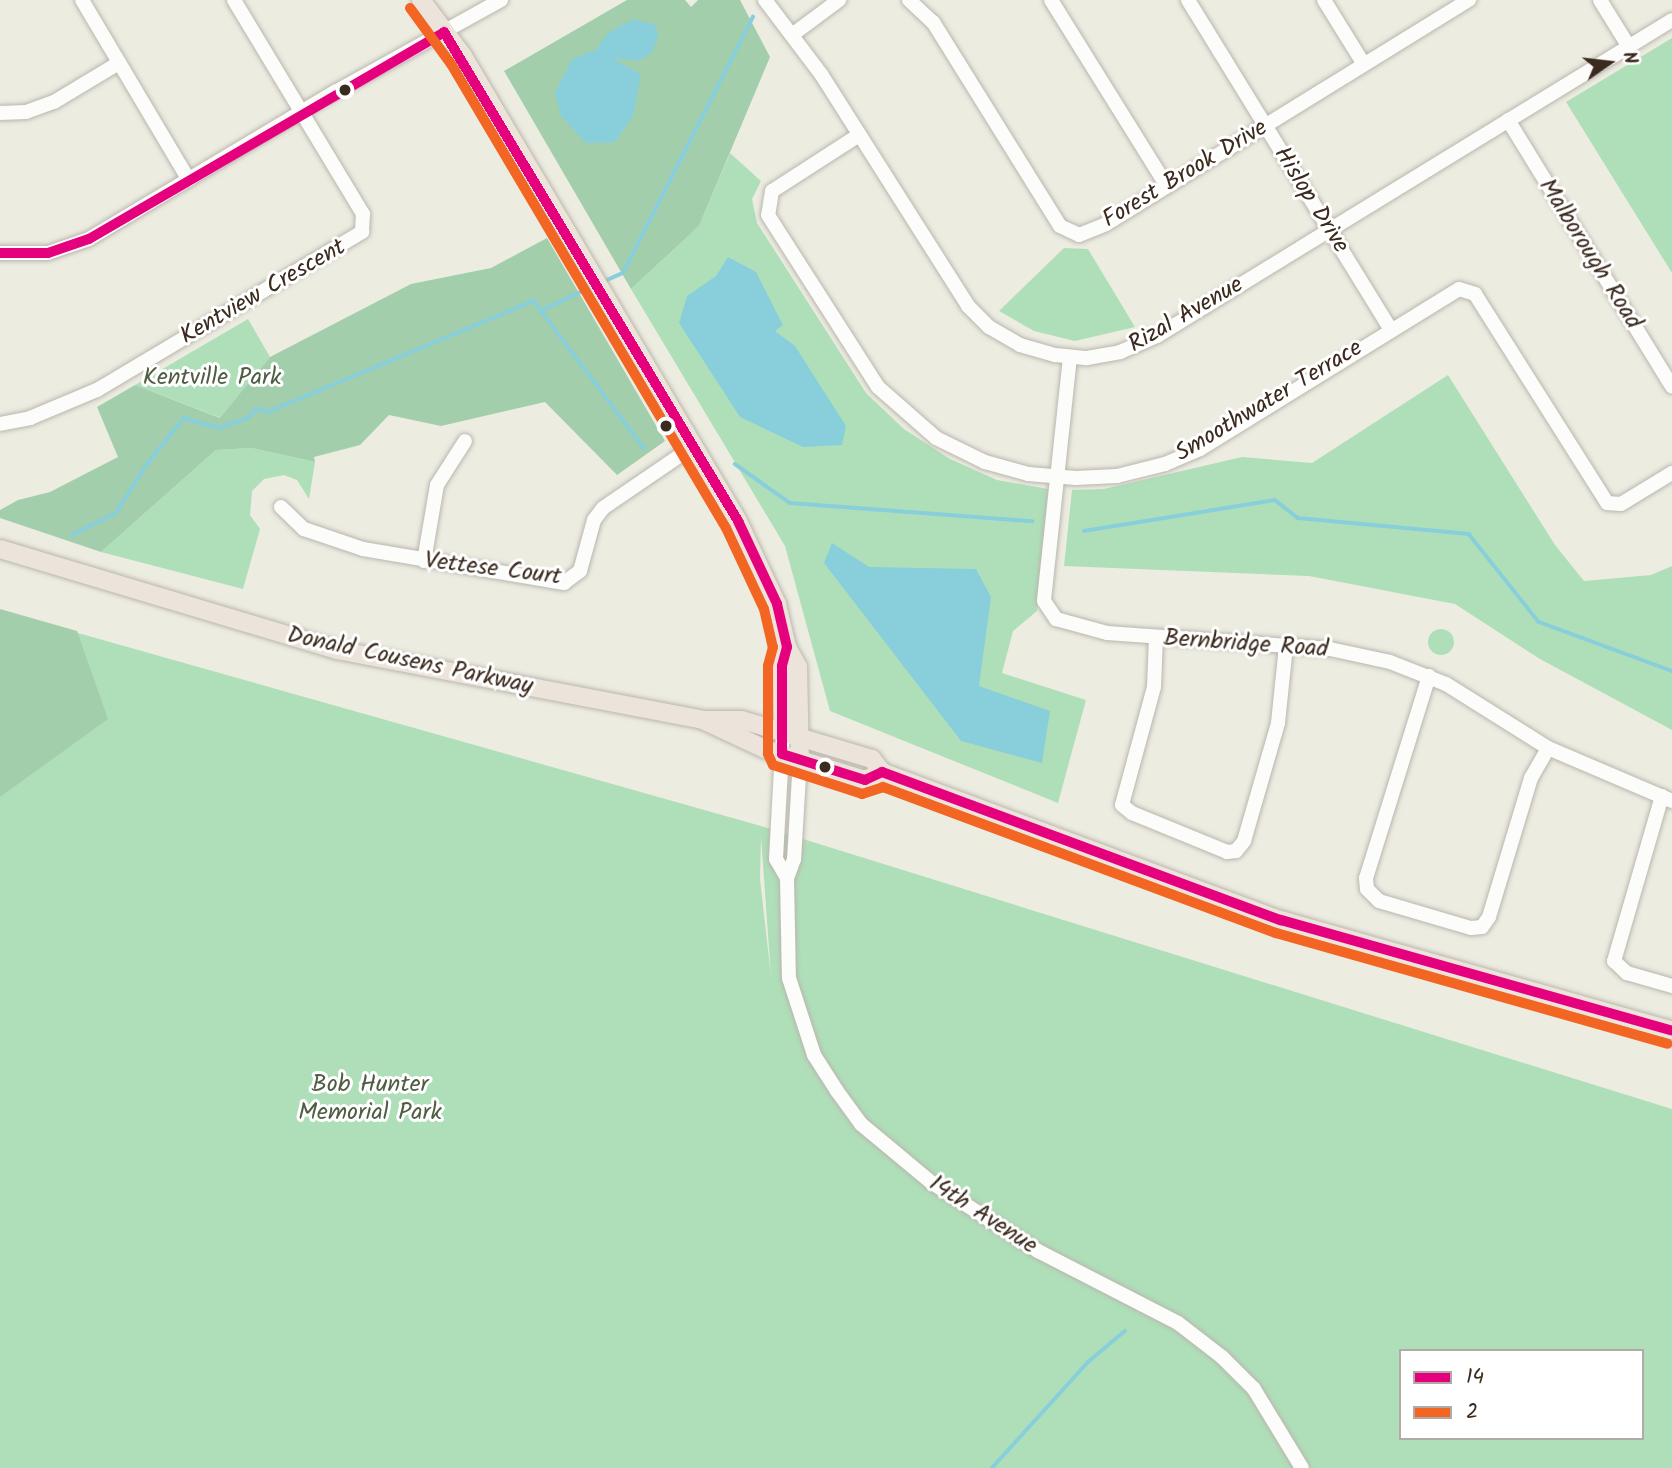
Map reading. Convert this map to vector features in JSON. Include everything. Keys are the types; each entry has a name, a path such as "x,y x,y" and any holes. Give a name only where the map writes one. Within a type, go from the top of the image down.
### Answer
{"main road":[{"name":"14th Avenue","path":"421,0 444,32 738,521 772,593 787,647 798,667 792,736 800,759"},
{"name":"Donald Cousens Parkway","path":"0,549 337,650 703,720 742,720 872,759 883,772 1281,920 1672,1031"},
{"name":"Donald Cousens Parkway","path":"703,720 782,754 866,780 883,772"}],"street":[{"path":"82,0 190,180"},
{"name":"Kentview Crescent","path":"0,424 30,418 97,390 358,236 364,226 363,214 234,0"},
{"path":"0,253 37,254 79,244 302,112 501,0"},
{"name":"Rizal Avenue","path":"765,0 792,35 859,135 973,312 1012,341 1070,357 1110,355 1144,343 1672,20"},
{"path":"792,35 839,0"},
{"name":"Forest Brook Drive","path":"909,0 933,22 1065,231 1085,235 1464,1"},
{"path":"1051,0 1167,186"},
{"name":"Hislop Drive","path":"1188,0 1390,328"},
{"path":"1324,0 1363,64"},
{"path":"1600,0 1629,47"},
{"path":"0,113 45,106 119,63"},
{"name":"Malborough Road","path":"1508,120 1672,387"},
{"name":"Smoothwater Terrace","path":"859,135 772,191 768,215 862,368 899,409 936,438 985,462 1057,477 1117,476 1191,453 1453,290 1466,289 1475,294 1607,503 1621,503 1672,473"},
{"name":"Bernbridge Road","path":"1070,357 1046,611 1084,629 1366,655 1429,676 1548,748 1667,799"},
{"path":"424,561 437,485 466,441"},
{"name":"Vettese Court","path":"281,506 304,529 318,536 424,561 564,583 573,580 603,508 694,446"},
{"path":"1156,637 1154,687 1122,805 1227,852 1236,851 1244,841 1278,723 1286,646"},
{"path":"1429,676 1366,878 1367,889 1379,901 1471,928 1482,927 1489,917 1531,778 1548,748"},
{"name":"14th Avenue","path":"787,878 776,859 782,754 792,736"},
{"name":"14th Avenue","path":"800,759 794,859 787,878 789,978 799,1018 814,1055 861,1124 932,1183 1038,1251 1178,1323 1222,1357 1254,1390 1302,1468"},
{"path":"1667,799 1614,961 1627,973 1672,986"}],"green space":[{"path":"627,0 685,0 691,7 698,0 740,0 770,57 699,226 631,289 504,71"},
{"path":"1672,38 1672,273 1566,102"},
{"path":"730,153 761,181 752,199 757,223 866,393 904,429 950,459 997,480 1048,489 1037,611 1013,631 1002,673 1086,700 1058,803 830,711 785,546 631,289 699,226"},
{"path":"547,238 665,441 617,475 545,402 441,426 389,415 360,445 314,457 315,462 252,448 216,450 101,552 0,518 0,510 18,500 50,492 118,457 97,407 135,385 220,418 270,357 411,284 491,268"},
{"path":"1064,248 1088,249 1135,327 1075,341 1034,331 999,311"},
{"name":"Kentville Park","path":"248,319 270,357 221,418 135,385"},
{"path":"1448,375 1555,545 1584,581 1651,575 1672,566 1672,730 1540,659 1455,604 1309,576 1064,566 1072,490 1104,489 1242,457 1312,463"},
{"path":"252,448 315,462 309,499 297,480 284,475 264,479 252,491 250,515 260,529 243,589 101,552 216,450"},
{"path":"0,609 77,631 108,719 0,797"},
{"name":"Bob Hunter Memorial Park","path":"0,611 761,826 1672,1109 1672,1468 0,1468","holes":["761,837 771,976 760,879"]},
{"path":"1441,629 1450,633 1454,642 1450,651 1441,655 1432,651 1428,642 1432,633"}],"water":[{"path":"633,19 656,25 658,37 652,52 638,61 612,58 641,74 633,116 615,142 586,143 561,116 555,93 572,59 596,50 608,33"},
{"path":"728,257 756,272 783,325 775,331 795,346 846,426 842,445 803,447 740,417 679,323 687,296 716,276"},
{"path":"832,543 869,567 976,569 991,597 979,686 1050,711 1042,763 961,741 824,563"}],"waterway":[{"path":"607,280 623,273 753,17"},
{"path":"540,311 589,288"},
{"path":"72,535 116,513 147,464 184,418 219,428 248,418 256,409 268,412 534,301 644,448"},
{"path":"735,464 790,503 1032,521"},
{"path":"1084,531 1275,500 1298,518 1469,534 1539,622 1672,671"},
{"path":"992,1468 1088,1362 1125,1331"}],"transit line":[{"name":"2","path":"410,8 451,64 726,528 764,609 773,647 768,666 768,754 773,765 862,794 883,787 1276,933 1668,1044"},
{"name":"14","path":"444,32 738,521 777,604 787,647 782,666 782,754"},
{"name":"14","path":"0,253 48,253 89,239 444,32"},
{"name":"14","path":"782,754 865,780 882,772 1281,920 1672,1031"}]}
